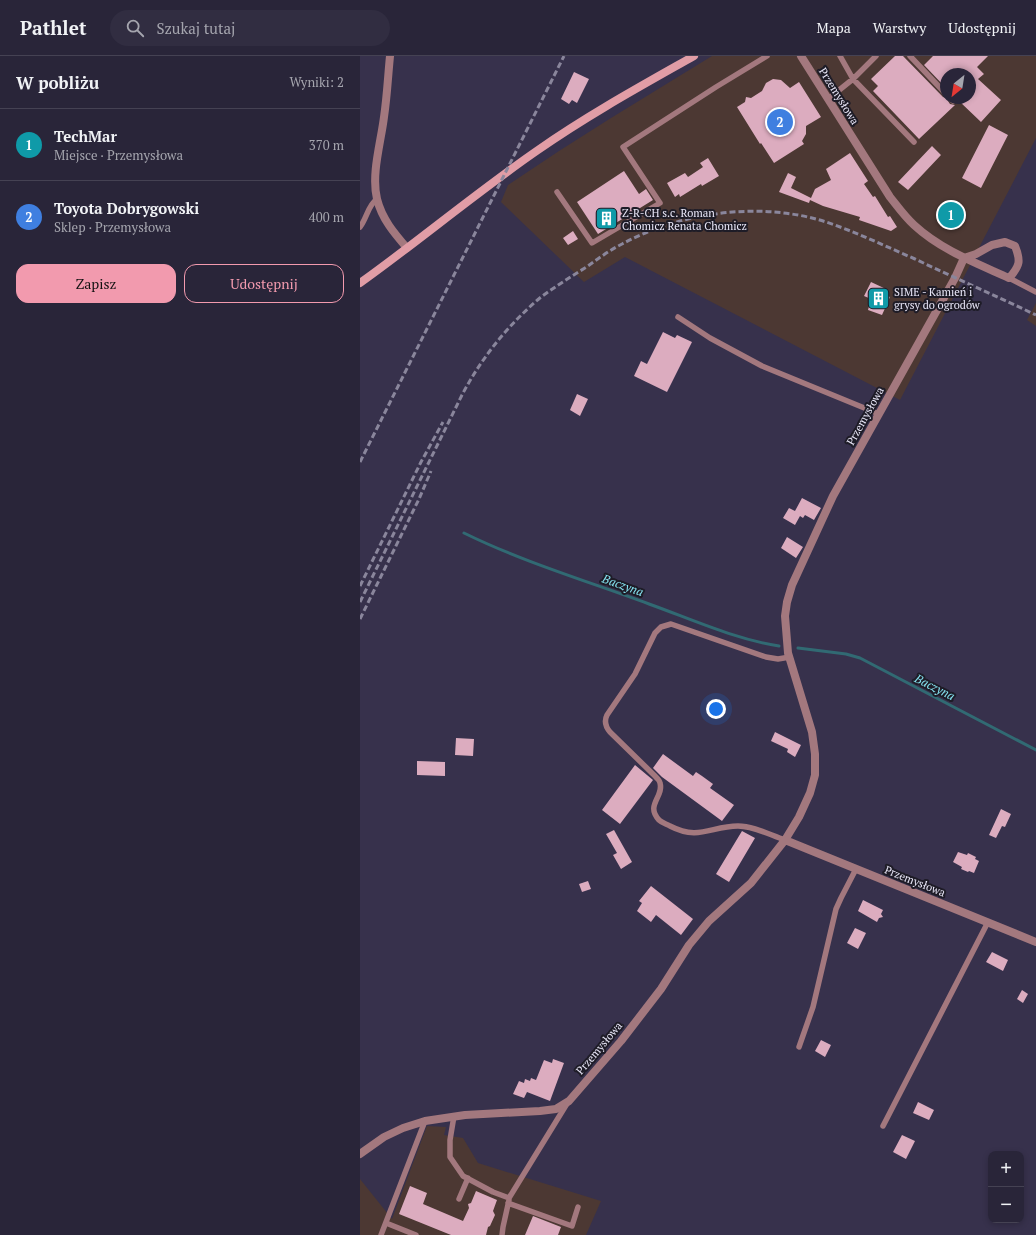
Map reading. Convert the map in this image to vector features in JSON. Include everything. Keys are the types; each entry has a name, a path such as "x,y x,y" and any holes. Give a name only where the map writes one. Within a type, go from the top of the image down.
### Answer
{"main road":[{"path":"360,283 489,185 548,143 617,99 694,56"}],"street":[{"path":"390,56 385,115 377,165 376,188 377,199 390,228 407,248"},
{"name":"Przemysłowa","path":"360,1154 384,1137 425,1121 454,1116 556,1109 569,1101 621,1041 661,989 689,944 709,921 751,883 785,840 799,817 810,793 815,775 815,754 812,732 790,657 785,616 787,602 792,585 833,496 955,278 964,258 928,236 902,213 890,197 801,56"},
{"path":"1005,242 1015,246 1020,258 1017,270 1009,278 964,258 976,254 992,245 1005,242"},
{"name":"Przemysłowa","path":"785,840 1036,942"}],"lane":[{"path":"557,192 592,243 660,202 623,147 767,56"},
{"path":"840,56 853,79 914,142"},
{"path":"910,56 940,88"},
{"path":"828,99 853,79 873,57"},
{"path":"360,227 371,204 377,199"},
{"path":"1009,278 1036,292"},
{"path":"678,316 710,338 762,366 879,414"},
{"path":"785,840 752,828 739,826 722,828 704,833 691,833 674,828 660,820 654,811 654,804 660,792 660,783 655,776 610,732 606,727 605,720 607,714 635,674 655,633 661,627 671,624 766,657 778,659 790,657"},
{"path":"799,1047 813,1007 836,909 840,898 856,869"},
{"path":"884,1126 988,922"},
{"path":"502,1235 502,1227 509,1201 569,1101"},
{"path":"454,1116 450,1140 450,1157 463,1176 509,1201 572,1226 578,1207"},
{"path":"381,1235 425,1121"},
{"path":"459,1199 468,1178"},
{"path":"386,1223 416,1235"}],"shaded area":[{"path":"712,56 1036,56 1036,138 900,400 625,257 584,282 501,202 508,185 559,151"},
{"path":"1036,303 1036,326 1027,320"},
{"path":"427,1126 446,1127 444,1135 463,1138 478,1163 601,1201 586,1235 360,1235 360,1179 392,1219"}],"building":[{"path":"895,56 903,56 940,94 940,104 955,105 919,139 873,91 878,86 871,79"},
{"path":"933,56 988,56 977,67 984,74 978,79 1001,100 981,122 962,104 976,104 976,68 940,68 940,82 924,65"},
{"path":"574,72 589,79 577,103 572,100 569,104 561,99"},
{"path":"773,79 781,80 790,88 799,82 821,117 806,126 806,134 802,141 804,144 774,163 761,143 760,144 737,107 745,102 746,97 751,98 762,91 766,83"},
{"path":"989,125 1008,135 981,188 962,178"},
{"path":"932,146 941,155 908,190 898,182"},
{"path":"850,153 868,181 864,184 873,197 875,196 888,217 890,216 897,227 891,231 859,220 860,217 823,206 810,200 809,203 779,192 788,173 796,177 791,188 811,198 815,189 831,180 826,169"},
{"path":"708,158 719,176 702,186 701,184 680,197 679,194 675,197 667,183 685,173 688,177 703,167 700,163"},
{"name":"Z-R-CH s.c. Roman Chomicz Renata Chomicz","path":"624,171 639,194 646,189 653,200 598,234 577,202"},
{"path":"953,205 961,211 950,225 942,218"},
{"path":"573,231 578,239 568,245 563,238"},
{"name":"SIME - Kamień i grysy do ogrodów","path":"871,282 886,289 883,294 890,297 882,315 868,310 871,299 864,296"},
{"path":"663,332 675,338 677,335 692,342 667,392 634,376 641,361 647,364"},
{"path":"577,394 588,399 580,416 570,410"},
{"path":"802,498 821,508 814,520 805,515 803,518 800,516 795,525 783,518 789,508 795,511"},
{"path":"787,537 803,547 796,558 781,548"},
{"path":"775,732 801,745 795,757 787,752 788,749 771,741"},
{"path":"456,738 474,739 473,756 455,755"},
{"path":"663,754 693,776 696,772 702,776 713,784 710,788 734,805 722,821 662,777 653,768"},
{"path":"417,761 445,762 445,776 417,775"},
{"path":"635,765 653,780 620,824 602,810"},
{"path":"1001,809 1011,814 1005,827 1002,826 996,838 989,835"},
{"path":"614,830 632,862 621,869 613,855 617,853 606,834"},
{"path":"742,831 755,838 729,882 716,874"},
{"path":"958,852 967,855 968,853 976,857 975,859 979,861 974,873 961,869 962,867 953,862"},
{"path":"588,881 591,889 582,892 579,884"},
{"path":"651,886 693,919 681,935 656,915 651,922 637,911 642,903 639,901"},
{"path":"863,900 883,910 881,914 883,917 879,918 877,922 858,911"},
{"path":"855,928 866,933 858,949 847,943"},
{"path":"992,952 1008,960 1003,971 986,962"},
{"path":"1022,990 1028,994 1023,1003 1017,999"},
{"path":"821,1040 831,1045 825,1057 815,1051"},
{"path":"553,1059 564,1063 550,1101 527,1092 524,1098 513,1094 519,1081 524,1083 525,1079 530,1081 531,1078 536,1080 544,1060 552,1063"},
{"path":"918,1102 934,1110 929,1120 913,1113"},
{"path":"902,1135 915,1141 906,1159 893,1152"},
{"path":"410,1186 427,1193 423,1204 463,1221 469,1208 468,1204 471,1203 476,1191 497,1200 493,1211 495,1215 490,1226 488,1227 486,1235 451,1235 399,1214"},
{"path":"533,1216 561,1227 558,1235 525,1235"}],"waterway":[{"name":"Baczyna","path":"464,533 532,562 729,634 779,646"},
{"name":"Baczyna","path":"798,648 846,654 860,658 1036,750"}],"railway":[{"path":"360,462 564,56"},
{"path":"360,602 462,395 478,368 497,342 507,330 541,297 609,251 645,233 695,217 722,213 748,211 775,212 801,216 826,222 859,235 1036,315"},
{"path":"360,586 421,462 443,422"},
{"path":"360,619 419,499 431,471"}],"place":[{"name":"Toyota Dobrygowski","path":"780,122"},
{"name":"TechMar","path":"951,215"},
{"name":"Z-R-CH s.c. Roman Chomicz Renata Chomicz","path":"606,219"},
{"name":"SIME - Kamień i grysy do ogrodów","path":"879,298"}]}
